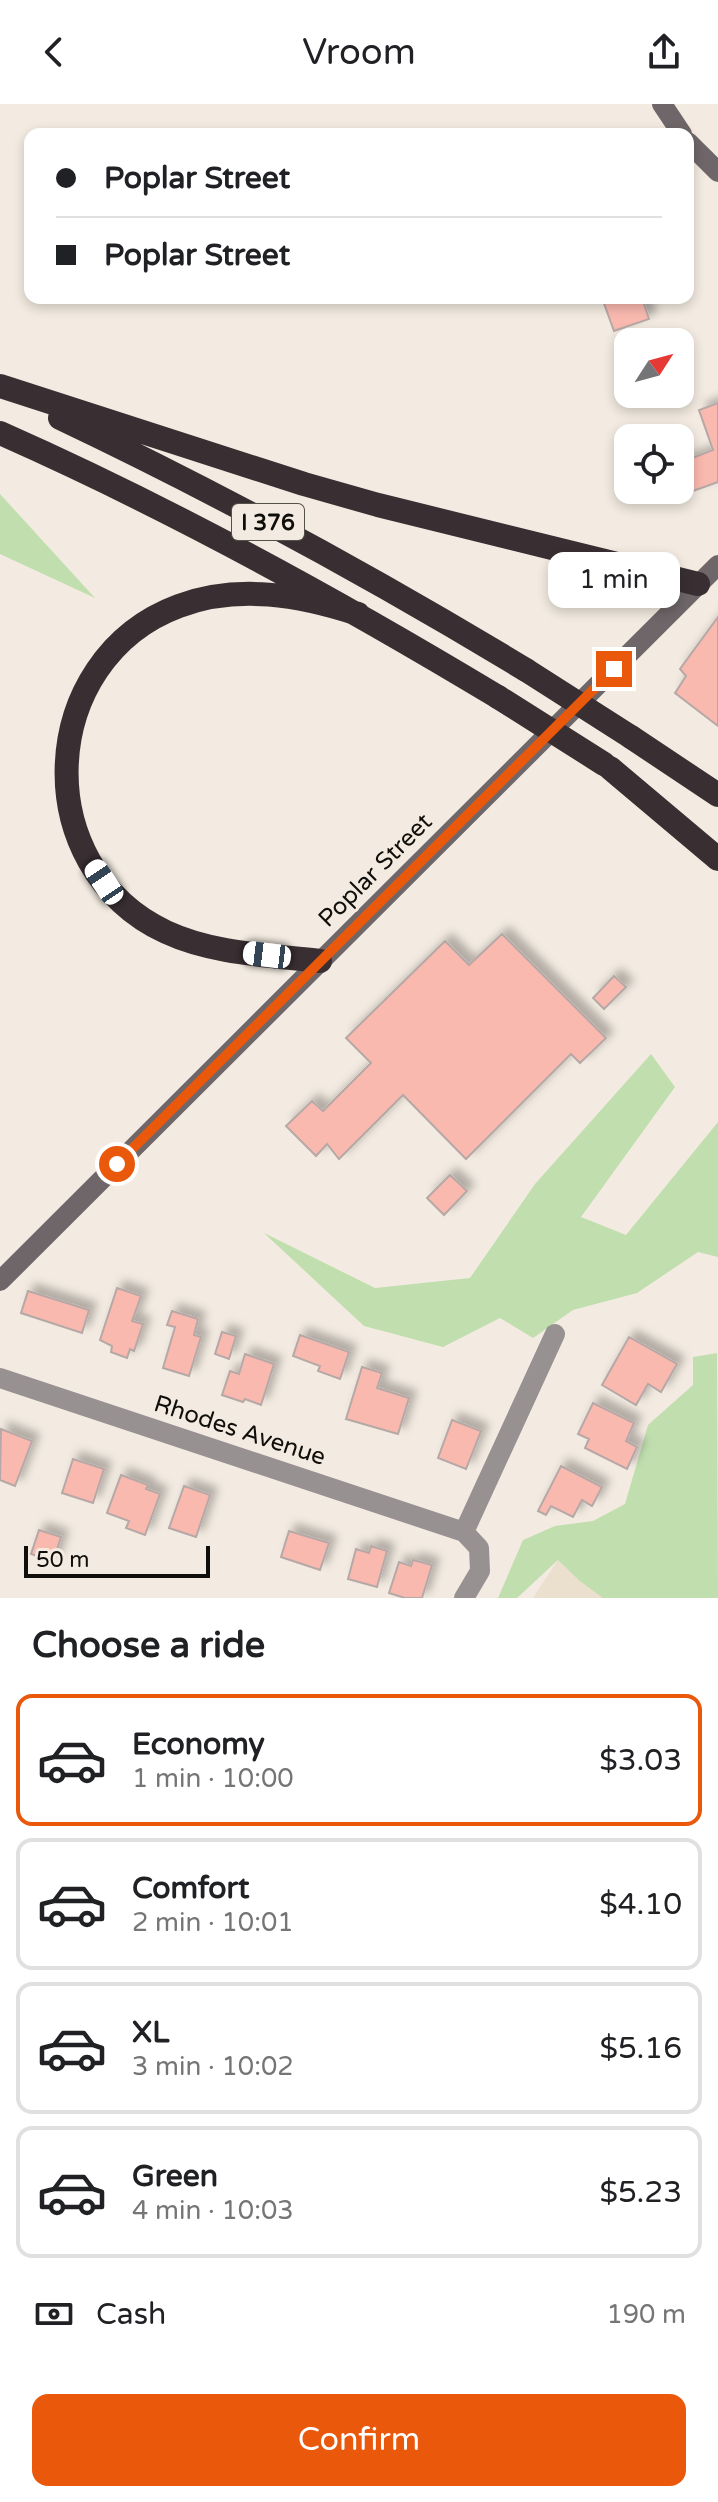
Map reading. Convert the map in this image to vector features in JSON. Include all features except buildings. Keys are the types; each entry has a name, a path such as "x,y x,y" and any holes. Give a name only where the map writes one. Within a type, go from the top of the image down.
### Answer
{"highway":[{"path":"0,389 378,505 698,584"},
{"name":"I 376","path":"0,389 245,510 434,614 718,795"},
{"name":"I 376","path":"0,433 146,501 358,614 498,697 718,840"},
{"path":"320,961 214,948 164,931 141,918 104,882 77,836 69,810 66,758 77,708 93,676 116,647 156,616 203,599 254,593 283,595 358,614"},
{"path":"607,766 718,859"}],"main road":[{"path":"662,104 678,128"},
{"path":"694,148 718,172"},
{"name":"Poplar Street","path":"0,1281 718,565"}],"street":[{"path":"464,1598 480,1571 479,1548 464,1532 555,1334"},
{"name":"Rhodes Avenue","path":"0,1378 464,1532"}],"shaded area":[{"path":"558,1560 608,1598 533,1598"}],"green space":[{"path":"0,494 95,598 0,554"},
{"path":"651,1054 675,1087 581,1217 626,1235 718,1122 718,1257 698,1252 637,1293 573,1310 533,1338 500,1318 443,1347 364,1326 264,1233 375,1288 470,1278 535,1184"},
{"path":"717,1353 718,1598 603,1598 558,1560 517,1598 498,1598 523,1540 555,1526 593,1521 625,1504 648,1425 693,1385 693,1357"}],"route":[{"path":"117,1164 614,669"}]}
